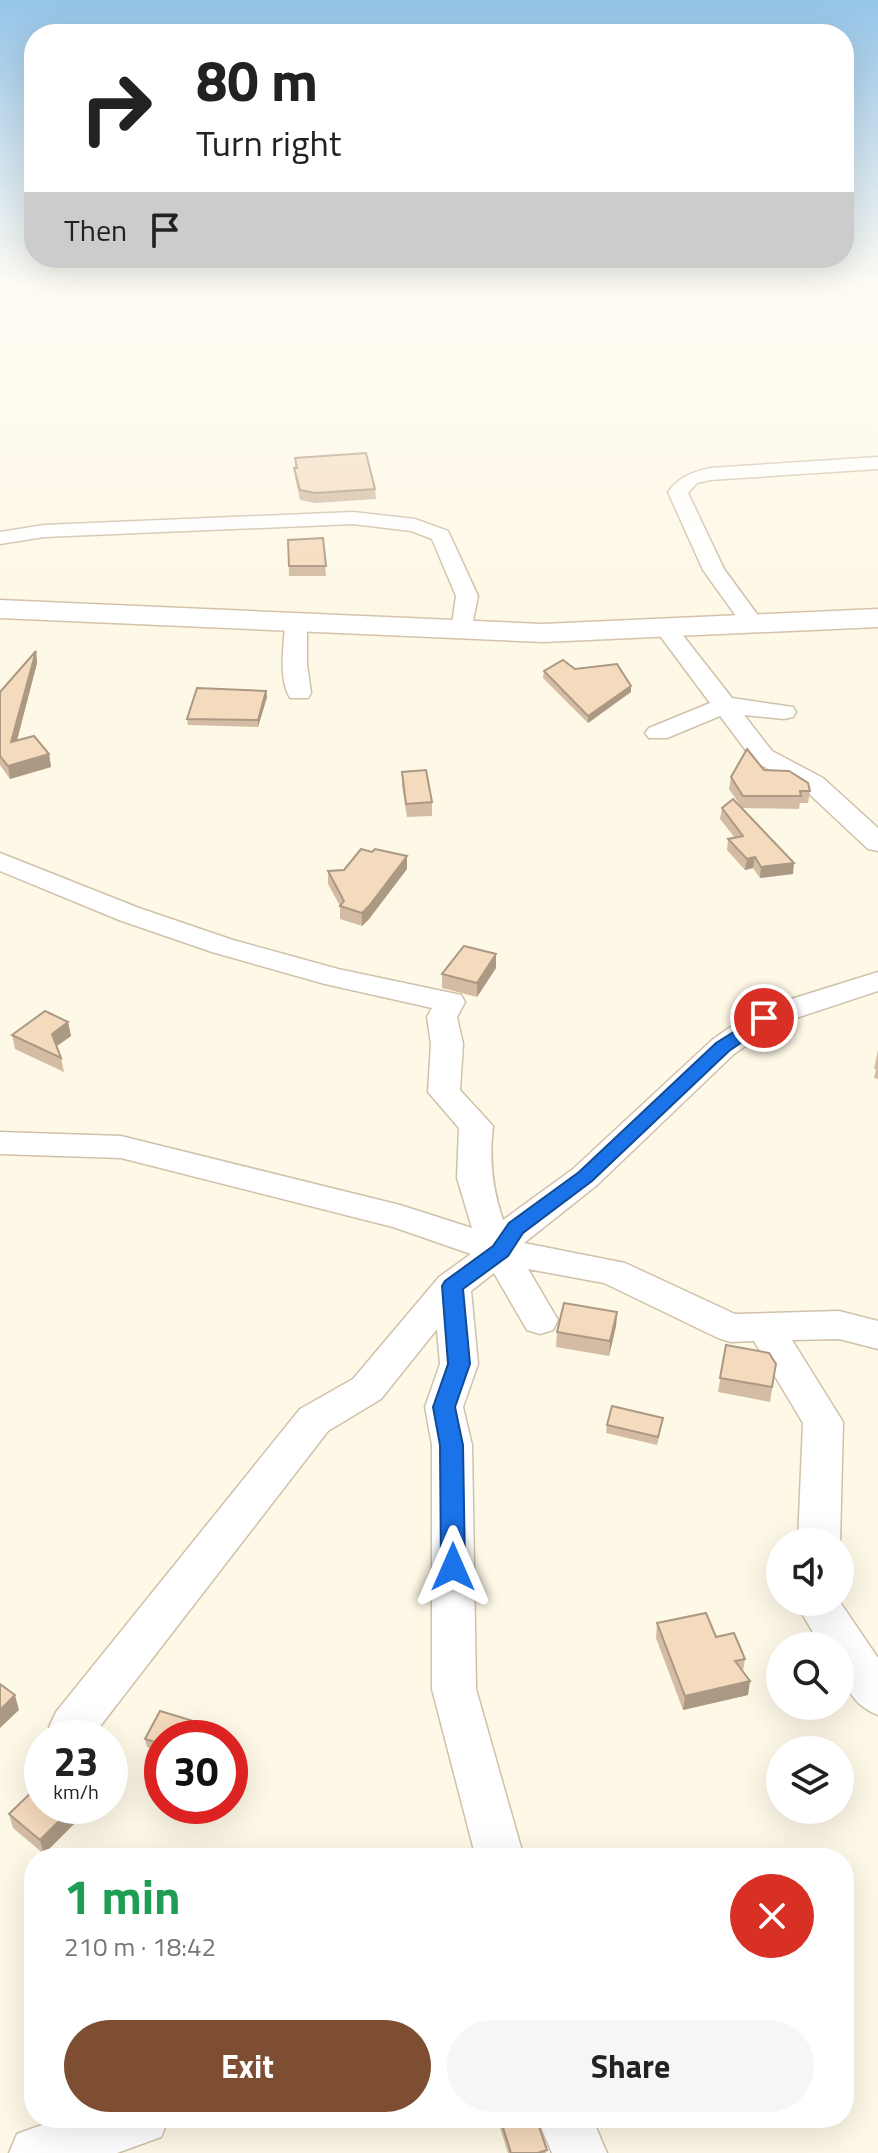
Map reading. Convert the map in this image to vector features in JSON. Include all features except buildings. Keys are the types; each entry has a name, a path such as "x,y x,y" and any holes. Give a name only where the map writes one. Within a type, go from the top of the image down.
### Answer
{"street":[{"path":"754,625 714,570 678,492 690,479 710,474 878,463"},
{"path":"0,538 44,531 353,518 415,525 441,535 467,596 462,631"},
{"path":"0,609 543,633 878,618"},
{"path":"296,623 295,664 299,693"},
{"path":"666,629 763,756 814,784 878,843"},
{"path":"658,733 725,705 784,712"},
{"path":"0,861 146,920 249,953 360,986 450,1002 442,1017 447,1044 444,1092 476,1126 470,1154 479,1204 500,1251 540,1320"},
{"path":"78,1720 314,1420 367,1389 452,1286 500,1251 516,1228 585,1177 723,1047 764,1018 878,981"},
{"path":"0,1143 121,1147 400,1217 500,1251 612,1272 731,1328 839,1325 878,1335"},
{"path":"452,1286 459,1364 444,1407 452,1445 454,1689 497,1848"},
{"path":"764,1327 823,1422 819,1528"},
{"path":"825,1616 878,1695"},
{"path":"36,2153 112,2128"},
{"path":"569,2128 580,2153"}],"route":[{"path":"453,1567 452,1445 444,1407 459,1364 452,1286 500,1251 516,1228 585,1177 723,1047 764,1018"}]}
